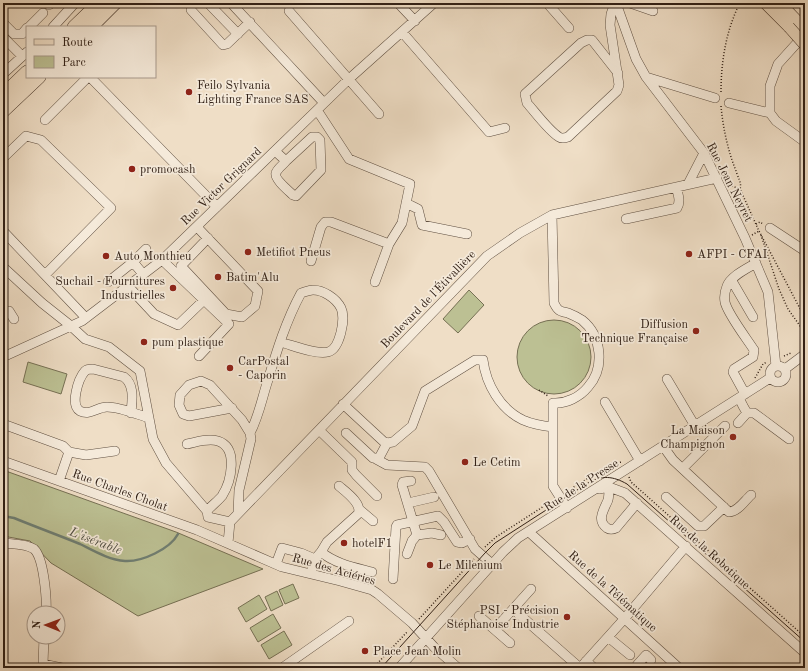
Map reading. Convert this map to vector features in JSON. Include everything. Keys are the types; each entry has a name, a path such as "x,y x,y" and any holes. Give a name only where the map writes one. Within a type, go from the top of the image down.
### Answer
{"highway":[{"path":"75,26 99,3"},
{"path":"92,26 115,3"},
{"path":"3,95 26,73"},
{"path":"3,111 37,78"}],"main road":[{"path":"765,3 792,23 805,29"},
{"path":"780,3 805,45"}],"street":[{"path":"47,3 49,5 51,3"},
{"path":"54,26 75,3"},
{"path":"208,3 238,34"},
{"path":"231,3 324,103"},
{"path":"398,3 415,21"},
{"name":"Rue Victor Grignard","path":"3,357 86,318 162,260 349,79 434,3"},
{"path":"547,3 569,28"},
{"path":"618,73 592,40 587,40 581,42 525,94 525,98 527,103 553,132 560,138 563,139 568,137 616,91 619,85 618,73 610,25 611,14 616,4 629,3 653,11"},
{"name":"Rue Jean Neyret","path":"616,4 636,59 646,77 704,153 756,263 768,292 776,366"},
{"path":"191,10 223,45 227,44 250,22"},
{"path":"289,11 379,114"},
{"path":"30,26 43,13"},
{"path":"3,23 14,34 22,34 26,30"},
{"path":"402,32 489,132 505,128"},
{"path":"770,113 770,86 778,64 805,34"},
{"path":"3,37 24,54 3,74"},
{"path":"646,77 770,113 776,121 805,142"},
{"path":"45,120 88,78"},
{"path":"90,78 217,207"},
{"path":"317,110 349,159 410,184 402,223 389,244 375,282"},
{"path":"3,158 26,136 41,140 111,208 45,275"},
{"path":"312,137 317,137 320,140 321,170 296,196 293,195 275,176 276,172 286,161 312,137"},
{"path":"275,151 286,161"},
{"path":"688,184 704,153"},
{"name":"Boulevard de l'Étivallière","path":"230,522 487,256 520,233 552,215 717,178"},
{"path":"626,219 677,208 679,205 676,187"},
{"path":"406,203 418,209 422,225 467,234"},
{"path":"552,215 554,303 559,311 575,316 589,328 595,337 599,356 596,373 588,387 576,398 561,403 553,403 553,486 566,508"},
{"path":"311,261 321,227 326,222 331,222 389,244"},
{"path":"197,227 208,238 258,291 255,306 242,317 226,314 181,266 208,238"},
{"path":"770,228 805,251"},
{"path":"3,231 86,318"},
{"path":"108,282 146,249"},
{"path":"162,260 229,324 199,356"},
{"path":"132,262 143,274"},
{"path":"748,413 743,406 742,396 733,372 734,369 753,357 754,350 726,306 724,294 727,285 739,273 756,263"},
{"path":"3,267 42,303 85,339 109,347 140,371 152,438 166,463 208,514 230,522 228,543"},
{"path":"732,281 753,317"},
{"path":"128,286 154,314 178,325 204,300"},
{"path":"250,432 257,420 267,381 280,342 286,324 301,293 312,290 320,290 332,297 341,308 343,323 338,341 333,350 327,352 314,351 280,342"},
{"path":"3,313 5,311 9,311 14,319"},
{"path":"785,369 805,354"},
{"path":"387,443 393,442 412,426 425,391 475,360 483,360 484,371 493,392 500,402 513,414 522,420 553,427"},
{"path":"780,366 785,369 785,377 782,381 776,382 770,378 769,371 772,367 780,366"},
{"path":"131,413 132,397 128,380 124,377 93,369 85,370 74,399 78,410 82,412 90,412 105,407 116,408 131,413 149,418"},
{"name":"Rue de la Presse","path":"399,668 511,544 770,378"},
{"path":"667,379 696,426"},
{"path":"232,408 189,416 183,414 179,405 180,395 189,385 201,381 210,385 232,408 250,432 251,439 239,490 238,513"},
{"path":"605,402 640,461"},
{"path":"343,404 387,443"},
{"path":"738,423 748,413 754,413 789,439"},
{"path":"3,424 63,446 69,452 86,455 115,451"},
{"path":"683,468 725,426"},
{"path":"319,430 352,462 352,470 377,496"},
{"path":"346,433 373,458 387,465 425,467 429,471 479,553 492,564"},
{"path":"187,444 213,440 220,442 226,447 231,457 232,464 228,482 222,496 197,530"},
{"path":"376,459 382,453 387,443"},
{"path":"663,446 674,460 729,512 736,510 751,494"},
{"path":"59,481 69,452"},
{"name":"Rue Charles Cholat","path":"3,461 197,530 228,543"},
{"path":"411,481 402,483 417,535"},
{"path":"339,486 359,506 360,510 373,521"},
{"path":"592,491 610,487 608,500 601,520 608,529 612,530 616,528 637,503"},
{"name":"Rue de la Robotique","path":"610,487 625,493 637,503 805,653"},
{"path":"408,503 434,497"},
{"path":"666,497 698,526 704,526 724,507"},
{"path":"311,574 318,556 327,542 358,514 360,510"},
{"path":"393,579 397,525 438,516 444,522 457,542 470,539"},
{"name":"Rue de la Télématique","path":"529,532 679,668"},
{"path":"407,554 412,541 417,535 432,533 441,535"},
{"path":"3,543 27,547 34,550 37,554 47,594 46,605"},
{"name":"Rue des Aciéries","path":"228,543 282,567 372,590 414,625 458,668"},
{"path":"582,666 686,546"},
{"path":"276,564 282,548 330,559 340,564 372,572"},
{"path":"495,629 531,589"},
{"path":"513,609 582,666 594,668"},
{"path":"479,616 510,643"},
{"path":"282,668 349,621"},
{"path":"608,637 630,656"},
{"path":"44,645 43,664 62,668"},
{"path":"637,665 646,655 650,661 660,650"}],"path":[{"path":"740,3 736,10 724,49 721,82 722,117 726,139 741,185 740,189 805,318"},
{"path":"721,188 728,185 740,189"},
{"path":"760,231 779,289 788,309 805,333"},
{"path":"539,390 548,396 547,402"},
{"path":"373,668 479,553 496,537 612,463 626,470 631,482 805,637"}],"green space":[{"path":"469,290 484,305 458,333 443,319"},
{"path":"554,320 575,326 585,336 591,357 585,378 575,388 554,394 533,388 523,378 517,357 523,336 533,326"},
{"path":"28,362 67,374 61,394 23,382"},
{"path":"3,470 176,532 263,569 138,616 51,563 30,541 3,536"},
{"path":"293,584 299,598 285,604 279,590"},
{"path":"277,591 283,605 271,611 265,597"},
{"path":"259,595 267,609 246,622 238,608"},
{"path":"273,614 281,628 258,642 250,628"},
{"path":"284,631 292,645 269,659 261,645"}],"waterway":[{"name":"L'isérable","path":"3,516 14,518 64,537 107,557 125,561 132,561 155,554 169,545 178,534"}],"tram line":[{"path":"381,668 495,543 588,483 593,480 603,478 617,479 627,484 805,642"}],"place":[{"name":"Feilo Sylvania Lighting France SAS","path":"189,92"},
{"name":"promocash","path":"132,169"},
{"name":"Metifiot Pneus","path":"248,252"},
{"name":"AFPI - CFAI","path":"689,254"},
{"name":"Auto Monthieu","path":"106,256"},
{"name":"Batim'Alu","path":"218,277"},
{"name":"Suchail - Fournitures Industrielles","path":"173,288"},
{"name":"Diffusion Technique Française","path":"696,331"},
{"name":"pum plastique","path":"144,342"},
{"name":"CarPostal - Caporin","path":"230,368"},
{"name":"La Maison Champignon","path":"733,437"},
{"name":"Le Cetim","path":"465,462"},
{"name":"hotelF1","path":"344,543"},
{"name":"Le Milenium","path":"430,565"},
{"name":"PSI - Précision Stéphanoise Industrie","path":"567,617"},
{"name":"Place Jean Molin","path":"365,651"}]}
